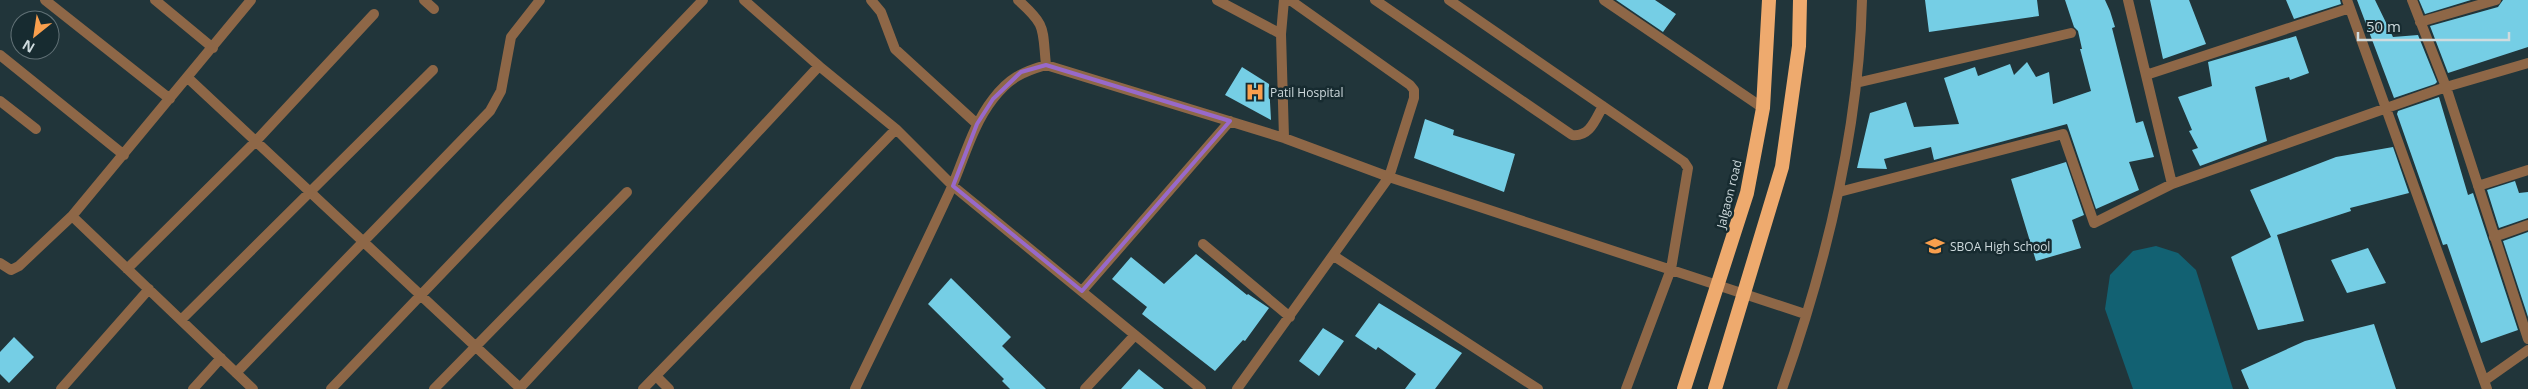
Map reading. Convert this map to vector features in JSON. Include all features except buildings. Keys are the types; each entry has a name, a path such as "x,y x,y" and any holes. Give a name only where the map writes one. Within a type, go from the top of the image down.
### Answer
{"highway":[{"name":"Jalgaon road","path":"1684,389 1747,193 1763,108 1769,0"},
{"path":"1714,389 1782,166 1799,46 1800,0"}],"street":[{"path":"45,0 170,99"},
{"path":"154,0 213,48"},
{"path":"0,263 11,270 20,266 72,216 251,0"},
{"path":"424,0 434,9"},
{"path":"236,373 366,242 490,111 500,91 511,37 540,0"},
{"path":"330,389 703,0"},
{"path":"744,0 819,66 896,129 953,186 1201,389"},
{"path":"871,0 881,12 892,42 899,53 977,124"},
{"path":"1018,0 1039,20 1042,26 1046,65"},
{"path":"1218,0 1281,34"},
{"path":"1284,0 1281,34 1284,138"},
{"path":"1237,389 1389,177 1414,98 1414,90 1410,85 1290,0"},
{"path":"1375,0 1572,135 1581,136 1587,133 1603,106"},
{"path":"1449,0 1684,162 1688,168 1671,268 1626,389"},
{"path":"1604,0 1763,108"},
{"path":"1782,389 1805,314 1838,192 1860,54 1862,0"},
{"path":"2128,0 2172,184"},
{"path":"2412,0 2446,86 2528,339"},
{"path":"2420,22 2496,0"},
{"path":"2146,75 2349,4 2485,385 2528,350"},
{"path":"127,269 256,140 374,14"},
{"path":"1856,83 2071,33"},
{"path":"0,55 124,155"},
{"path":"1838,192 2063,134 2094,223 2172,184 2446,86 2528,63"},
{"path":"854,389 908,283 953,186 977,124 1004,86 1021,72 1046,65 1284,138 1389,177 1671,268 1805,314"},
{"path":"188,78 366,242 519,389 819,66"},
{"path":"181,320 433,70"},
{"path":"0,101 36,129"},
{"path":"1082,291 1230,121"},
{"path":"643,389 896,129"},
{"path":"2478,186 2528,170"},
{"path":"434,389 627,192"},
{"path":"72,216 253,389"},
{"path":"2494,236 2528,225"},
{"path":"1203,244 1290,317"},
{"path":"1334,256 1538,389"},
{"path":"61,389 149,290"},
{"path":"1085,389 1135,335"},
{"path":"193,389 221,358"},
{"path":"656,376 669,389"}],"highlighted area":[{"path":"1046,65 1230,121 1082,291 953,186 977,124 993,99 1021,72"}],"shaded area":[{"path":"2156,246 2178,253 2196,270 2233,389 2133,389 2105,309 2110,275 2133,251"}],"place":[{"name":"Patil Hospital","path":"1255,92"},
{"name":"SBOA High School","path":"1935,246"}]}
